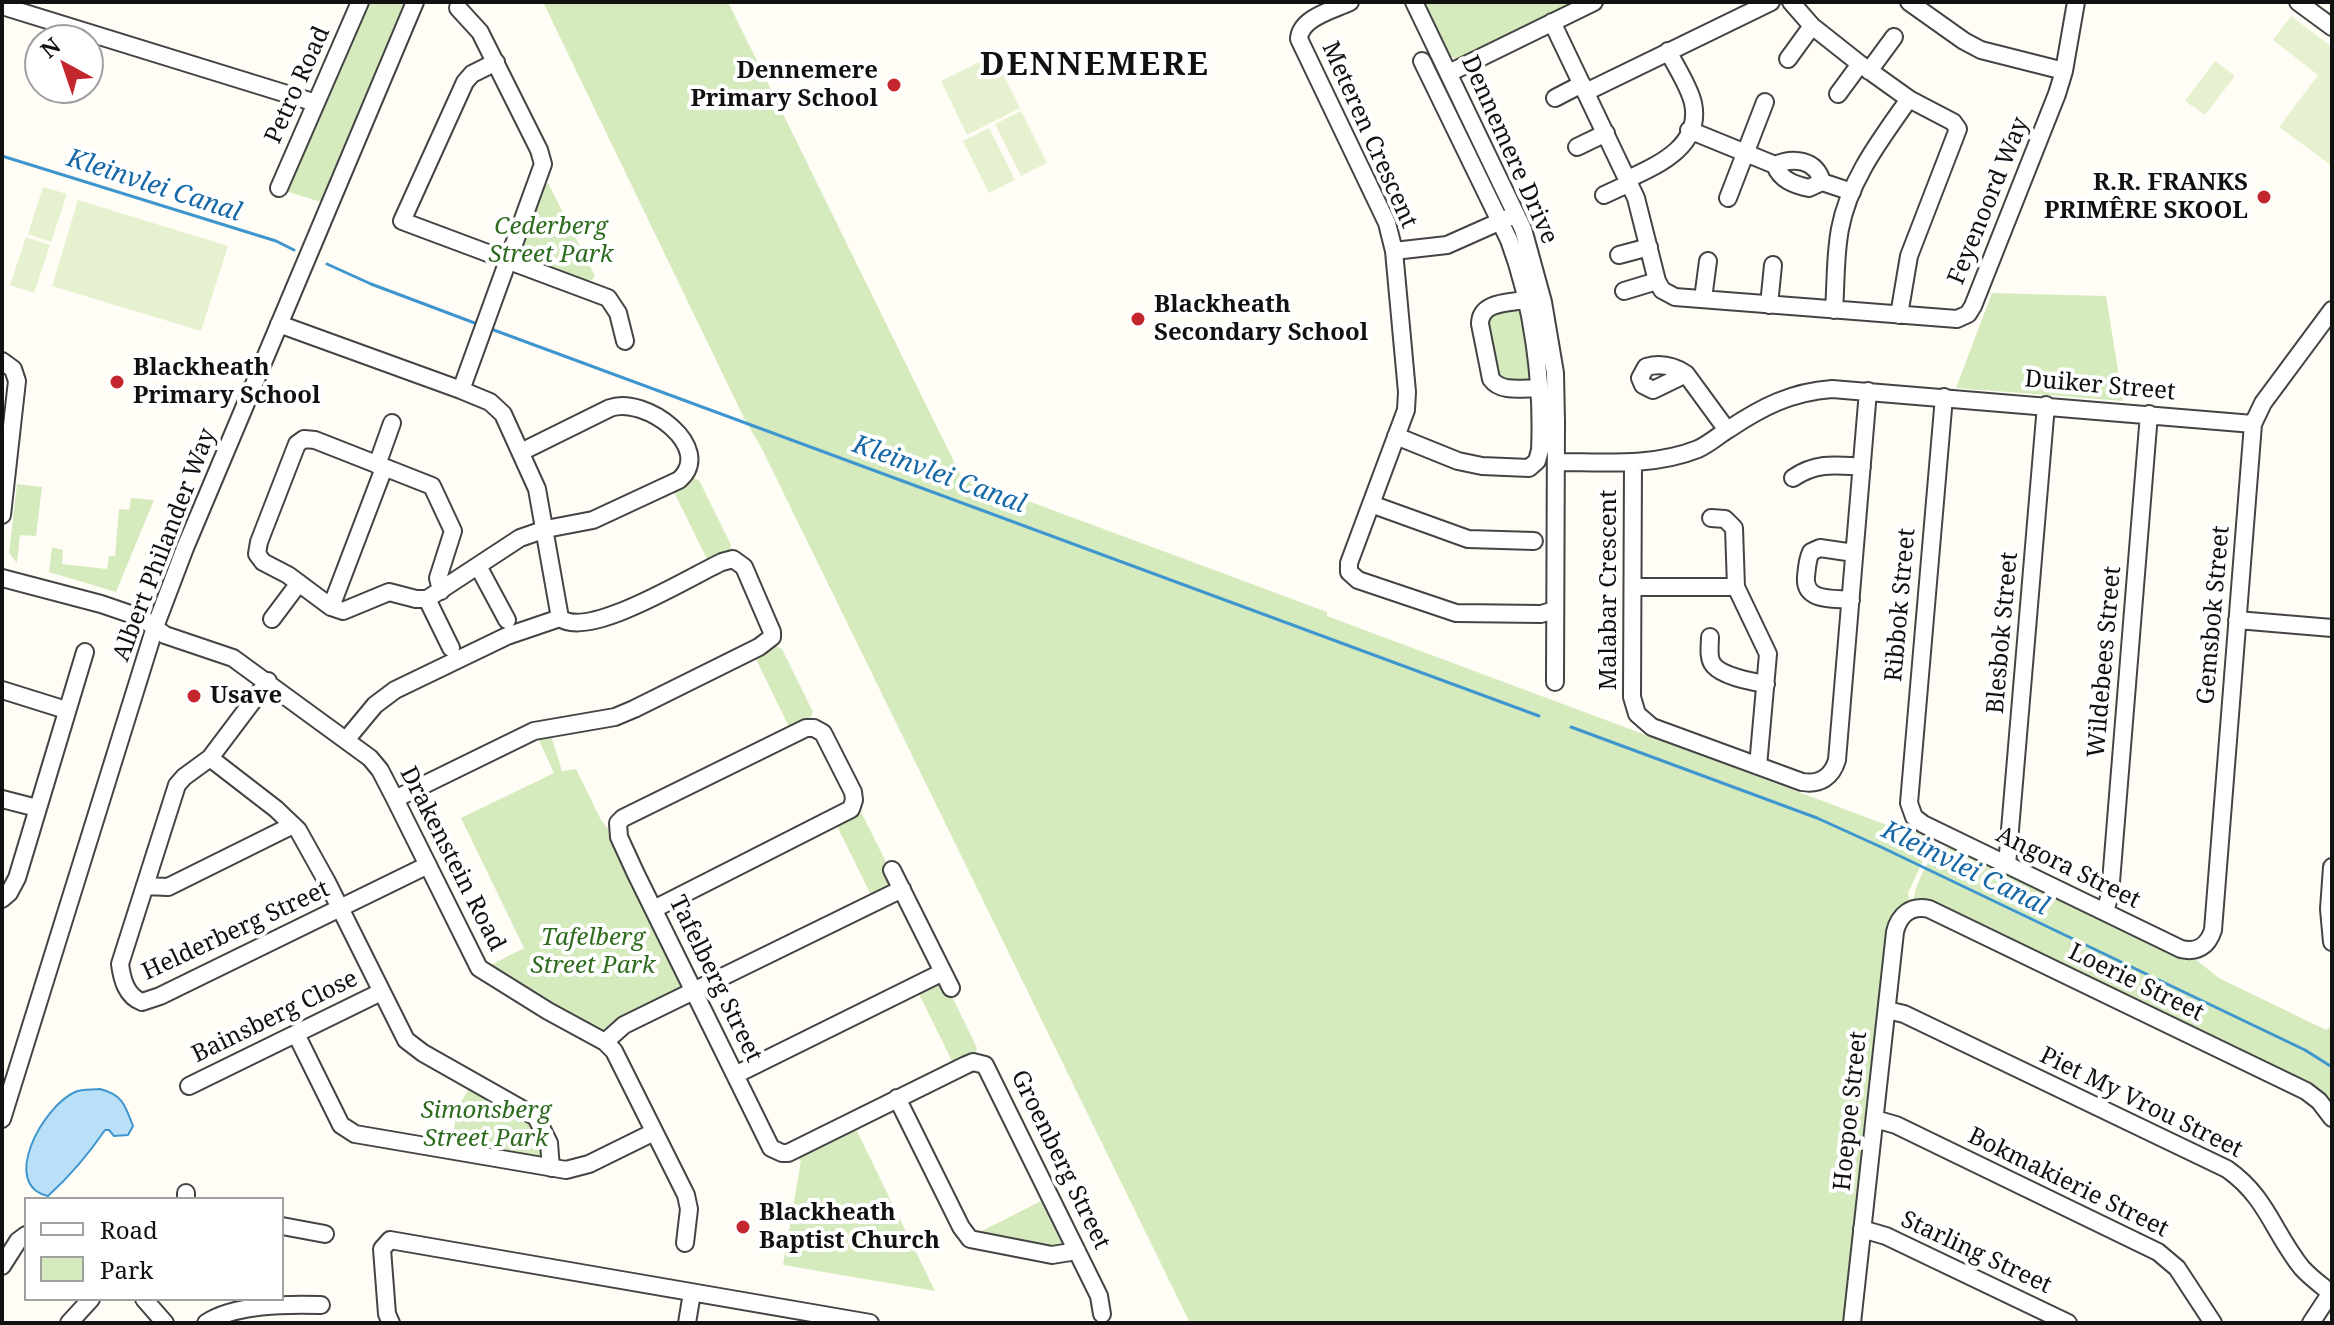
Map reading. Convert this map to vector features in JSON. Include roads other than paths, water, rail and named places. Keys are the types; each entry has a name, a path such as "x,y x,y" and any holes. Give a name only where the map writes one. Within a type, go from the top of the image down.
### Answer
{"street":[{"name":"Petro Road","path":"279,188 360,2"},
{"name":"Albert Philander Way","path":"2,1119 155,627 185,548 415,2"},
{"name":"Meteren Crescent","path":"1350,2 1305,24 1299,39 1382,213 1394,251 1407,392 1406,410 1349,563 1349,572 1355,579 1456,613 1541,614 1555,610"},
{"name":"Dennemere Drive","path":"1414,2 1517,214 1537,271 1552,348 1555,393 1555,682"},
{"path":"1449,73 1594,2"},
{"path":"1555,98 1668,51 1771,2"},
{"path":"1791,2 1812,26 1865,67 1909,99 1953,122 1958,129 1909,256 1899,315"},
{"path":"1909,2 1981,50 2064,71"},
{"name":"Feyenoord Way","path":"1657,281 1662,290 1675,297 1957,319 1971,310 2064,71 2076,2"},
{"path":"2298,2 2332,27"},
{"path":"2,6 316,103"},
{"path":"458,8 480,32 543,161 461,390"},
{"path":"1552,22 1629,181 1642,218 1657,281 1624,291"},
{"path":"1788,59 1812,26"},
{"path":"1838,94 1894,37"},
{"path":"1604,195 1674,155 1689,130 1693,103 1668,51"},
{"name":"Dennemere Drive","path":"1396,436 1469,464 1496,467 1532,466 1540,450 1539,370 1516,259 1422,61"},
{"path":"496,62 472,74 465,82 399,228 508,260 608,298 618,313 625,341"},
{"path":"1834,310 1839,233 1852,192 1874,148 1909,99"},
{"path":"1728,198 1765,102"},
{"path":"1689,130 1775,165 1780,175 1800,185 1813,188 1822,182 1852,192"},
{"path":"1577,147 1606,133"},
{"path":"1394,251 1447,245 1517,214"},
{"path":"1619,255 1649,247"},
{"path":"1703,299 1708,261"},
{"path":"1769,305 1773,265"},
{"path":"1525,300 1485,309 1480,315 1480,324 1491,379 1495,385 1503,388 1539,388"},
{"name":"Gemsbok Street","path":"2203,946 2213,930 2253,424 2263,403 2332,310"},
{"path":"279,324 495,405 503,414 537,489 560,618"},
{"path":"2,515 5,465 17,381 8,365"},
{"path":"1686,374 1727,430"},
{"name":"Duiker Street","path":"1556,462 1633,462 1701,448 1771,403 1807,391 1868,391 2253,424"},
{"name":"Malabar Crescent","path":"1633,462 1632,697 1637,714 1652,727 1758,766 1808,783 1821,781 1834,769 1837,760 1868,391"},
{"name":"Ribbok Street","path":"1914,817 1909,803 1944,397"},
{"path":"451,648 434,595 453,535 448,517 432,486 315,440 304,439 297,444 257,552 263,562 331,607 346,611 389,592 416,599 434,595 520,538 546,529 593,520 679,480 689,468 688,455 667,421 620,405 521,452"},
{"name":"Blesbok Street","path":"2007,865 2046,405"},
{"name":"Wildebees Street","path":"2105,912 2112,879 2149,414"},
{"path":"331,607 392,423"},
{"path":"1793,478 1824,464 1862,467"},
{"path":"1371,504 1468,539 1534,541"},
{"path":"1711,518 1725,519 1734,528 1736,587 1766,645 1768,664 1758,766"},
{"path":"1851,600 1817,597 1806,586 1811,552 1820,548 1854,553"},
{"path":"346,740 370,710 395,690 507,636 560,618 574,624 606,617 722,562 733,559 744,567 772,632 772,637 759,647 615,717 534,731 395,799"},
{"path":"478,566 507,620"},
{"name":"Drakenstein Road","path":"2,578 142,618 165,635 233,658 375,763 482,971 605,1042 616,1056 689,1203 685,1243"},
{"path":"272,619 299,583"},
{"path":"1633,587 1736,587"},
{"path":"2237,620 2332,628"},
{"path":"1710,637 1710,658 1716,668 1743,680 1766,684"},
{"path":"2,899 17,878 85,652"},
{"name":"Helderberg Street","path":"268,681 210,758 177,785 120,964 130,994 142,1002 160,996 428,865"},
{"path":"2,690 66,710"},
{"name":"Tafelberg Street","path":"654,909 844,815 854,805 851,787 823,733 806,728 626,816 617,825 619,837 654,909 768,1142 776,1152"},
{"path":"210,758 293,825 327,882 409,1044 536,1117 549,1143 551,1168"},
{"path":"2,799 37,808"},
{"name":"Angora Street","path":"1914,817 2181,949 2192,950 2203,946"},
{"path":"145,886 168,887 293,825"},
{"path":"2332,867 2329,909 2332,942"},
{"path":"892,870 951,988"},
{"path":"605,1042 624,1025 902,889"},
{"name":"Loerie Street","path":"1910,911 1929,909 2299,1088 2319,1101 2332,1118"},
{"name":"Hoepoe Street","path":"1852,1323 1896,927 1910,911"},
{"path":"735,1075 941,973"},
{"name":"Bainsberg Close","path":"189,1086 381,992"},
{"name":"Piet My Vrou Street","path":"1887,1010 1904,1014 2227,1169 2249,1185 2296,1260 2315,1281 2331,1292"},
{"path":"296,1034 341,1125 349,1132 566,1170 654,1132"},
{"name":"Groenberg Street","path":"776,1152 788,1153 973,1062 985,1065 1099,1296 1102,1314"},
{"path":"897,1098 961,1227 970,1239 1052,1255 1077,1251"},
{"name":"Bokmakierie Street","path":"1875,1119 1896,1125 2158,1252 2177,1268 2213,1323"},
{"path":"284,1226 325,1234"},
{"name":"Starling Street","path":"1862,1229 1886,1236 2068,1323"},
{"path":"2,1266 22,1238"},
{"path":"391,1323 387,1314 382,1249 390,1240 870,1323"},
{"path":"2311,1323 2331,1292"},
{"path":"687,1323 692,1293"},
{"path":"69,1323 89,1301"},
{"path":"146,1301 165,1323"},
{"path":"206,1323 252,1308 288,1304 321,1305"}],"water":[{"path":"100,1089 114,1094 125,1107 133,1126 128,1135 114,1136 105,1130 78,1165 48,1196 34,1189 27,1177 27,1162 39,1129 62,1100 75,1092"}],"waterway":[{"name":"Kleinvlei Canal","path":"2,156 276,241 294,250"},
{"name":"Kleinvlei Canal","path":"327,264 480,325"},
{"name":"Kleinvlei Canal","path":"491,329 1539,716"},
{"name":"Kleinvlei Canal","path":"1571,727 1817,818 2305,1050 2332,1067"}],"place":[{"name":"Dennemere Primary School","path":"894,85"},
{"name":"R.R. FRANKS PRIMÊRE SKOOL","path":"2264,197"},
{"name":"Blackheath Secondary School","path":"1138,319"},
{"name":"Blackheath Primary School","path":"117,382"},
{"name":"Usave","path":"194,696"},
{"name":"Blackheath Baptist Church","path":"743,1227"}],"district":[{"name":"DENNEMERE","path":"1095,66"}],"park label":[{"name":"Cederberg Street Park","path":"551,241"},
{"name":"Tafelberg Street Park","path":"593,952"},
{"name":"Simonsberg Street Park","path":"486,1125"}]}
